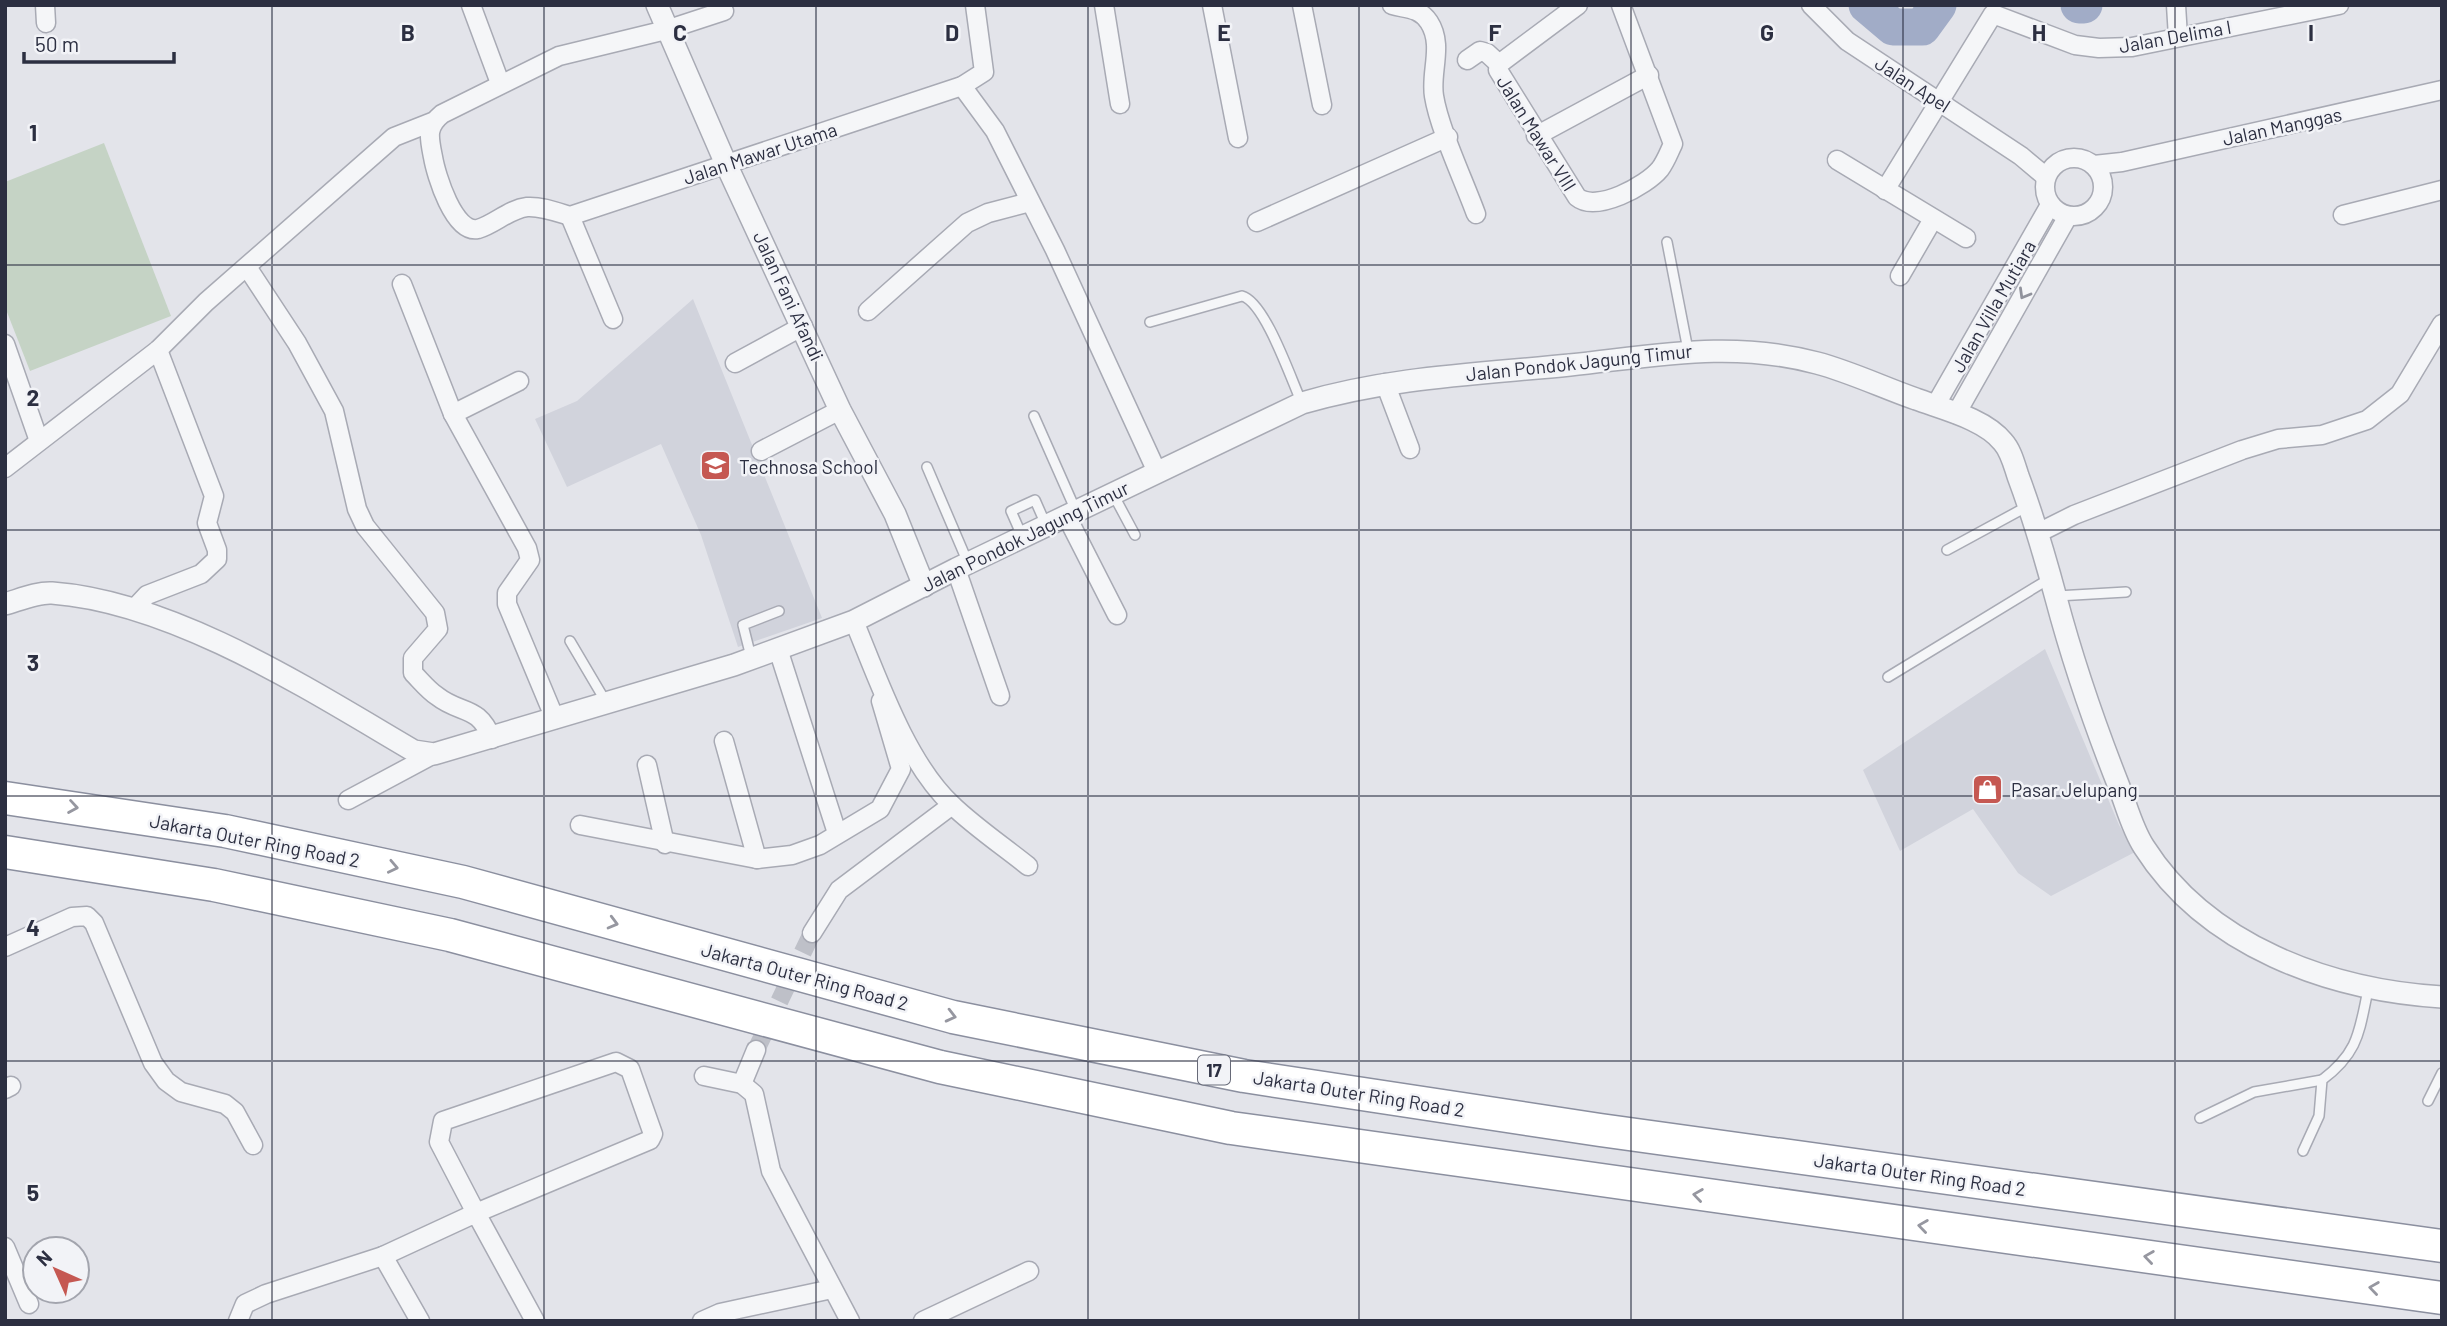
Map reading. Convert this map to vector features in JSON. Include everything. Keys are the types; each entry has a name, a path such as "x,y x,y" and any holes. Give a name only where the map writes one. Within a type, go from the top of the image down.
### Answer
{"highway":[{"name":"Jakarta Outer Ring Road 2","path":"5,798 225,831 450,879 953,1017 1244,1076 1600,1130 2442,1246"},
{"path":"5,852 214,885 450,935 940,1067 1231,1128 2442,1297"}],"street":[{"path":"471,5 500,83"},
{"name":"Jalan Fani Afandi","path":"657,5 726,164 840,410 895,514 924,586"},
{"name":"Jalan Mawar Utama","path":"569,216 962,86 984,72 975,5"},
{"path":"1104,5 1120,104"},
{"path":"1212,5 1238,138"},
{"path":"1302,5 1322,104"},
{"path":"1392,5 1410,7 1423,14 1433,29 1437,52 1433,95 1476,214"},
{"name":"Jalan Mawar VIII","path":"1575,6 1499,64 1500,76 1536,136 1583,202 1601,203 1639,185 1659,171 1673,144 1621,5"},
{"name":"Jalan Apel","path":"1811,5 1847,41 2021,156 2050,171"},
{"path":"2176,5 2178,37"},
{"name":"Jalan Delima I","path":"1938,100 1993,14 1997,13 2075,45 2099,48 2132,47 2339,5"},
{"path":"5,468 158,350 394,136 432,122 500,83 559,55 666,30 724,11"},
{"path":"1468,60 1480,51 1488,53 1499,64"},
{"path":"1536,136 1649,75"},
{"path":"962,86 995,131 1092,328 1157,472"},
{"name":"Jalan Manggas","path":"2094,165 2122,162 2442,90"},
{"path":"1885,190 1938,100"},
{"path":"432,122 428,132 434,164 452,212 461,225 477,229 528,207 569,216 613,319"},
{"path":"1257,222 1448,137"},
{"path":"2103,182 2094,165 2082,158 2067,158 2050,171 2045,192 2050,205 2068,216 2090,212 2098,204 2103,182 2122,162"},
{"path":"1836,160 1966,238"},
{"path":"2343,215 2442,190"},
{"path":"868,311 967,223 988,213 1030,202"},
{"name":"Jalan Villa Mutiara","path":"1935,406 2050,205"},
{"name":"Jalan Villa Mutiara","path":"1956,414 2068,216"},
{"path":"1900,276 1933,219"},
{"path":"247,267 297,342 334,411 357,509 365,526 435,613 438,628 413,658 413,673 439,698 480,718 492,739"},
{"path":"402,284 453,414 527,548 530,560 508,593 507,604 555,719"},
{"path":"2038,533 2074,515 2242,450 2277,439 2322,435 2367,420 2400,394 2413,377 2442,324"},
{"path":"735,363 803,326"},
{"path":"5,344 39,441"},
{"path":"133,610 147,595 201,574 217,559 217,550 207,523 214,496 158,350"},
{"name":"Jalan Pondok Jagung Timur","path":"348,800 434,754 492,739 751,659 854,621 1046,525 1302,403 1385,383 1688,350 1742,352 1816,363 1956,414 1996,433 2007,446 2029,505 2076,672 2141,844 2171,883 2222,927 2266,955 2368,990 2442,997"},
{"path":"453,414 519,381"},
{"path":"1385,383 1410,449"},
{"path":"761,451 840,410"},
{"path":"1071,513 1117,615"},
{"path":"962,566 1000,696"},
{"path":"5,604 50,593 133,610 233,649 414,751 434,754"},
{"path":"854,621 913,749 951,805 1028,866"},
{"path":"778,649 838,832"},
{"path":"580,825 666,844 757,859 792,855 820,845 880,809 901,769 881,701"},
{"path":"724,741 757,859"},
{"path":"647,765 666,844"},
{"path":"812,933 839,890 951,805"},
{"path":"5,947 72,917 87,916 94,923 153,1063 166,1081 181,1092 225,1104 235,1112 253,1145"},
{"path":"742,1084 757,1050"},
{"path":"238,1321 245,1304 266,1294 383,1256 477,1213 645,1145 653,1134 630,1069 616,1062 443,1121 439,1142 477,1213 536,1321"},
{"path":"704,1076 742,1084 758,1101 771,1171 850,1321"},
{"path":"5,1247 21,1285"},
{"path":"383,1256 420,1321"},
{"path":"923,1321 1028,1271"},
{"path":"702,1321 720,1313 832,1289"}],"lane":[{"path":"1667,242 1688,350"},
{"path":"1150,322 1242,296 1247,298 1263,316 1302,403"},
{"path":"1034,416 1071,513"},
{"path":"927,467 962,566"},
{"path":"1113,493 1135,535"},
{"path":"1947,550 2029,505"},
{"path":"1888,677 2053,587 2126,592"},
{"path":"751,659 743,625 779,611"},
{"path":"570,641 607,703"},
{"path":"2200,1118 2254,1093 2322,1080 2344,1063 2354,1048 2368,990"},
{"path":"2428,1101 2442,1073"},
{"path":"2303,1151 2319,1116 2322,1080"}],"shaded area":[{"name":"Technosa School","path":"693,299 822,618 738,647 701,535 661,444 567,487 535,419 577,401"},
{"name":"Pasar Jelupang","path":"2045,649 2119,825 2135,852 2051,896 2018,873 1973,809 1900,851 1863,770"}],"green space":[{"path":"104,143 171,316 30,371 5,307 5,182"}],"waterway":[{"path":"1867,5 1893,27 1922,27 1938,5"},
{"path":"2079,5 2084,5"}],"tunnel":[{"path":"756,1050 812,933"}],"place":[{"name":"Technosa School","path":"716,466"},
{"name":"Pasar Jelupang","path":"1988,789"}]}
